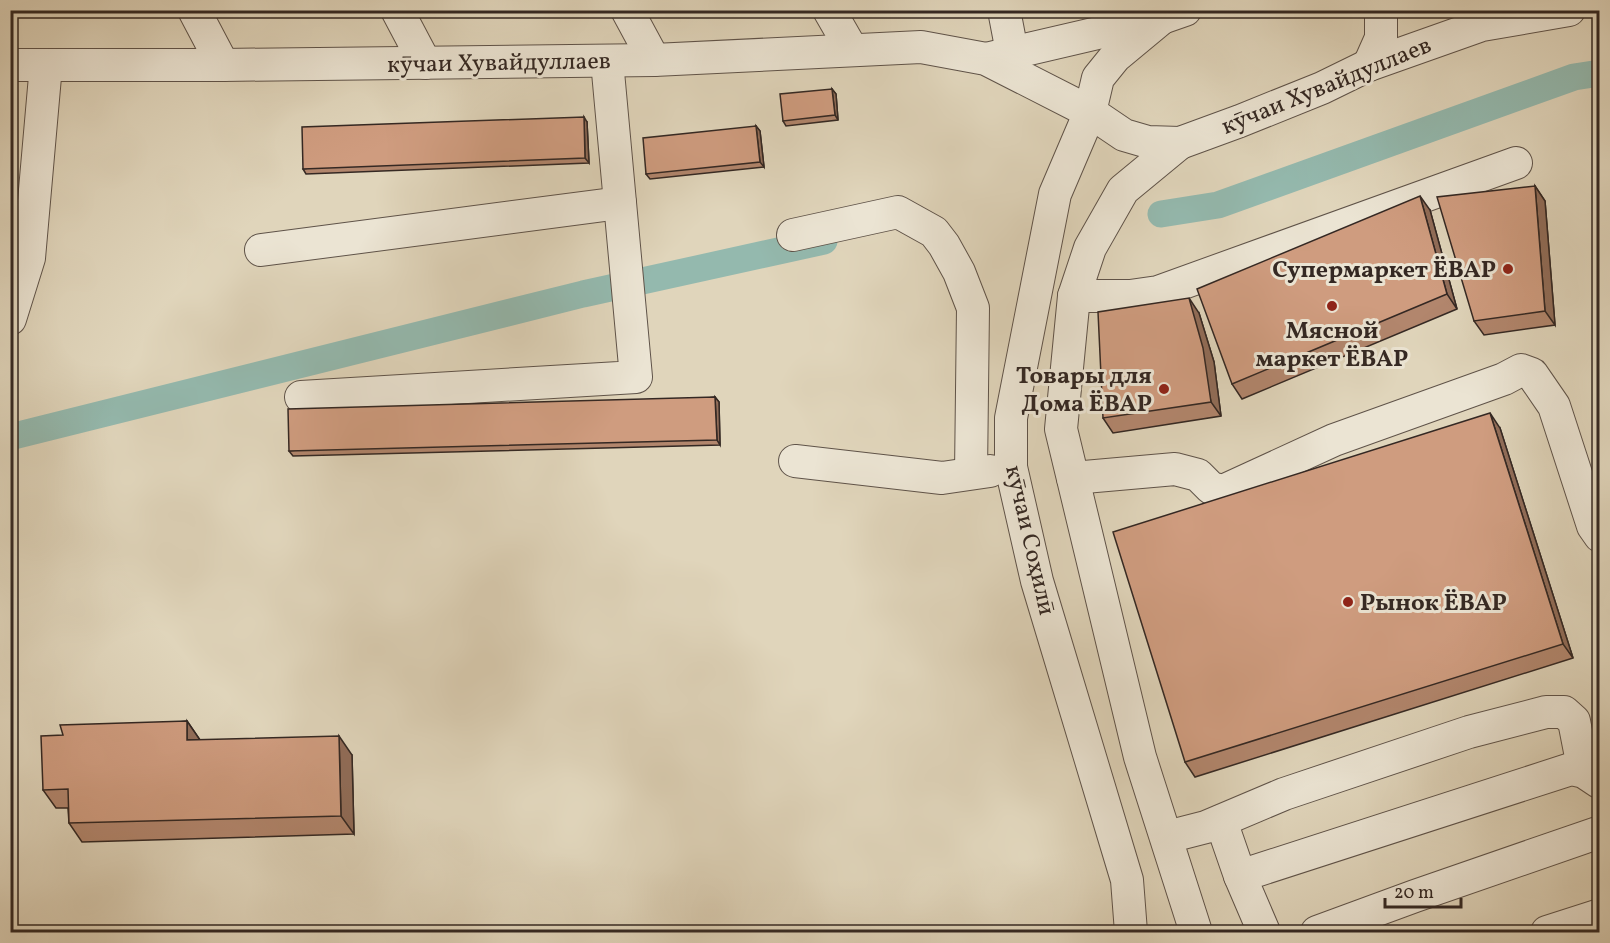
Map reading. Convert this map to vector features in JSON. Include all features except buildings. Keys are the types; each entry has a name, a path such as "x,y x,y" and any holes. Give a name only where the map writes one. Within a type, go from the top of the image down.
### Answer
{"street":[{"path":"194,10 223,65"},
{"path":"397,10 425,63"},
{"path":"627,10 654,60"},
{"path":"829,10 852,50"},
{"path":"999,55 1004,10"},
{"path":"1369,64 1381,38 1381,10"},
{"name":"кӯчаи Хувайдуллаев","path":"999,55 1124,135 1148,142 1180,143 1311,92 1369,64 1482,25 1569,10"},
{"name":"кӯчаи Хувайдуллаев","path":"10,65 607,61 921,47 999,55 1173,14"},
{"name":"кӯчаи Хувайдуллаев","path":"1090,112 1098,78 1115,57 1173,14"},
{"path":"301,397 636,377 607,61"},
{"path":"10,320 29,258 46,65"},
{"name":"кӯчаи Соҳилӣ","path":"1090,112 1055,194 1011,418 1011,467 1037,581 1127,880 1131,933"},
{"path":"1180,143 1123,190 1090,248 1074,296 1061,429 1140,758 1196,933"},
{"path":"1074,296 1130,296 1158,292 1516,163"},
{"path":"261,250 620,203"},
{"path":"793,235 898,212 934,232 944,245 974,308 971,473"},
{"path":"1073,478 1175,469 1198,475 1211,488 1223,491 1334,440 1504,379 1521,370 1532,374 1554,406 1593,525 1599,536"},
{"path":"795,461 942,478 1011,467"},
{"path":"1167,837 1221,821 1284,794 1382,760 1469,732 1546,712 1564,712 1574,721 1592,777"},
{"path":"1240,876 1571,769 1592,777"},
{"path":"1221,821 1240,876 1264,933"},
{"path":"1317,933 1599,832"},
{"path":"1549,932 1599,915"}],"waterway":[{"path":"1161,214 1218,205 1574,77 1600,73"},
{"path":"10,437 583,294 824,241"}],"place":[{"name":"Супермаркет ЁВАР","path":"1508,269"},
{"name":"Мясной маркет ЁВАР","path":"1332,306"},
{"name":"Товары для Дома ЁВАР","path":"1164,389"},
{"name":"Рынок ЁВАР","path":"1348,602"}]}
